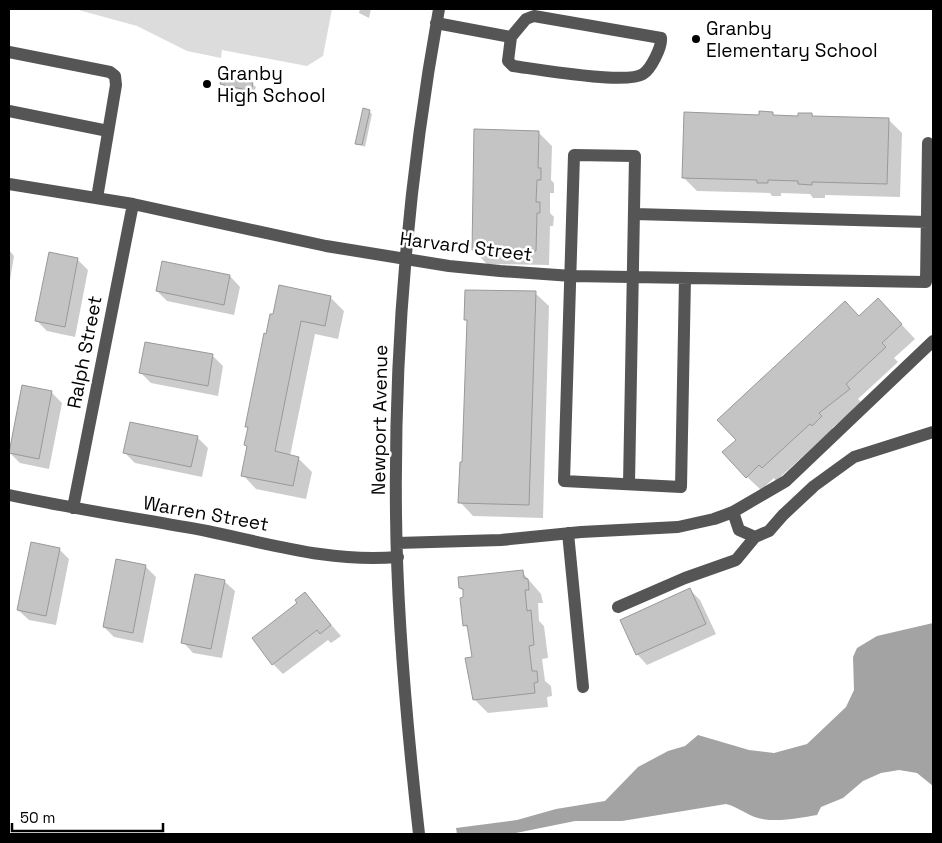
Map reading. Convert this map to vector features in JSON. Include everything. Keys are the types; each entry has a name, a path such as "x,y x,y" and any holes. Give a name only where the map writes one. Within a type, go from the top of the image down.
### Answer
{"street":[{"name":"Newport Avenue","path":"419,834 407,729 397,543 397,408 406,259 421,117 439,9"},
{"path":"534,16 661,38 662,47 644,74 634,77 612,78 513,66 508,61 511,37 526,19 534,16"},
{"path":"436,23 511,37"},
{"path":"9,52 110,72 115,76 116,85 97,198"},
{"path":"9,111 108,132"},
{"path":"634,214 927,222 928,143"},
{"path":"629,484 635,156 574,155 572,276 564,481 681,487 685,278"},
{"name":"Harvard Street","path":"9,184 133,204 326,246 500,271 572,276 926,282 927,222"},
{"name":"Ralph Street","path":"72,508 133,204"},
{"path":"397,543 501,540 568,533 678,526 714,519 733,512 786,481 933,341"},
{"path":"618,607 685,578 736,560 755,537 770,531 783,514 814,486 854,457 933,432"},
{"name":"Warren Street","path":"9,495 189,528 330,557 366,560 398,558"},
{"path":"733,512 739,530 755,537"},
{"path":"568,533 584,687"}],"shaded area":[{"path":"75,9 332,9 323,56 307,66 222,50 221,58 187,51 137,26"},
{"path":"933,623 933,786 917,773 899,770 881,773 863,781 843,798 821,807 817,815 795,819 773,820 758,818 726,804 622,821 575,821 511,834 457,834 456,828 517,820 556,809 605,801 638,767 668,751 685,746 698,735 749,750 774,753 807,744 846,707 854,690 853,657 857,648 877,636"}],"building":[{"path":"222,76 253,83 251,91 220,84"},
{"path":"363,108 370,110 362,145 355,144"},
{"path":"759,111 773,112 773,115 798,116 798,113 812,113 812,116 889,118 887,184 812,182 812,185 798,184 798,181 768,180 768,183 757,183 757,180 682,178 684,112 759,115"},
{"path":"474,129 539,131 538,168 541,168 541,180 537,180 536,202 540,202 540,213 537,213 536,251 472,250"},
{"path":"49,252 78,258 65,327 35,321"},
{"path":"162,261 230,275 224,305 156,291"},
{"path":"279,285 331,296 325,326 301,321 275,451 299,457 293,486 241,476 247,446 244,445 248,427 245,427 264,333 266,334 270,314 273,314"},
{"path":"465,290 536,291 529,505 458,503 460,462 462,462 467,320 464,320"},
{"path":"878,298 902,324 882,343 886,347 846,384 850,389 819,413 822,416 812,426 810,424 762,468 759,465 746,478 722,452 736,440 717,420 845,301 859,316"},
{"path":"145,342 213,354 208,386 139,373"},
{"path":"22,385 52,391 39,459 9,453"},
{"path":"130,422 198,436 191,467 123,453"},
{"path":"31,542 60,548 46,616 17,610"},
{"path":"116,559 146,565 133,633 103,627"},
{"path":"523,570 524,578 528,579 529,590 525,590 527,611 531,610 534,645 529,646 532,671 537,671 538,682 534,683 535,693 473,700 465,658 472,657 467,625 463,626 460,598 463,597 463,589 459,588 458,577"},
{"path":"195,574 225,580 211,649 181,643"},
{"path":"690,588 706,624 636,655 620,620"},
{"path":"305,592 331,625 320,634 317,630 272,665 252,638 297,603 295,600"}],"place":[{"name":"Granby Elementary School","path":"696,39"},
{"name":"Granby High School","path":"207,84"}]}
